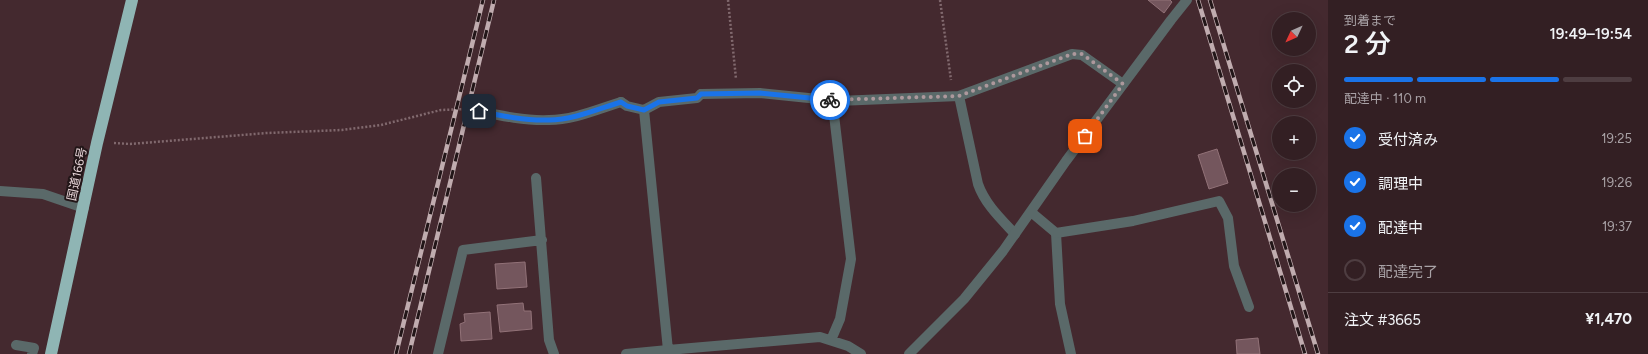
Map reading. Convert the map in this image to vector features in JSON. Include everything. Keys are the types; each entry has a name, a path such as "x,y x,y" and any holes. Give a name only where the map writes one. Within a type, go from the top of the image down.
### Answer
{"highway":[{"name":"国道166号","path":"51,354 97,143 132,0"}],"street":[{"path":"909,354 964,299 1003,251 1123,84 1187,0"},
{"path":"479,111 512,118 549,120 573,117 621,102 627,106 644,110 659,102 697,98 701,94 760,93 838,101 959,96 1072,54 1082,54 1123,84"},
{"path":"959,96 982,197 1015,234"},
{"path":"644,110 668,350"},
{"path":"831,340 840,319 851,259 834,115"},
{"path":"536,178 549,340 554,354"},
{"path":"0,191 43,194 84,208"},
{"path":"1030,212 1056,233 1133,221 1219,201 1228,218 1234,266 1249,307"},
{"path":"1056,233 1060,304 1069,338 1071,354"},
{"path":"438,354 463,250 542,240"},
{"path":"626,354 820,336 848,346 861,354"},
{"path":"16,345 34,348 32,354"}],"path":[{"path":"728,0 738,93"},
{"path":"940,0 952,87 959,96"},
{"path":"97,143 130,144 267,133 342,130 381,125 441,110 479,111"}],"building":[{"path":"1148,0 1170,0 1172,2 1164,13"},
{"path":"1217,149 1228,183 1209,189 1198,155"},
{"path":"525,262 527,287 497,289 495,264"},
{"path":"523,303 524,311 531,311 532,329 500,332 497,305"},
{"path":"490,312 492,339 461,341 460,324 465,322 464,314"},
{"path":"1258,338 1260,354 1237,354 1236,340"}],"railway":[{"path":"396,354 483,0"},
{"path":"409,354 494,0"},
{"path":"1198,0 1305,354"},
{"path":"1210,0 1318,354"}],"way so far":[{"path":"830,100 838,101 959,96 1072,54 1082,54 1123,84 1085,136"}],"route":[{"path":"479,111 512,118 549,120 573,117 621,102 627,106 644,110 659,102 697,98 701,94 760,93 830,100"}]}
